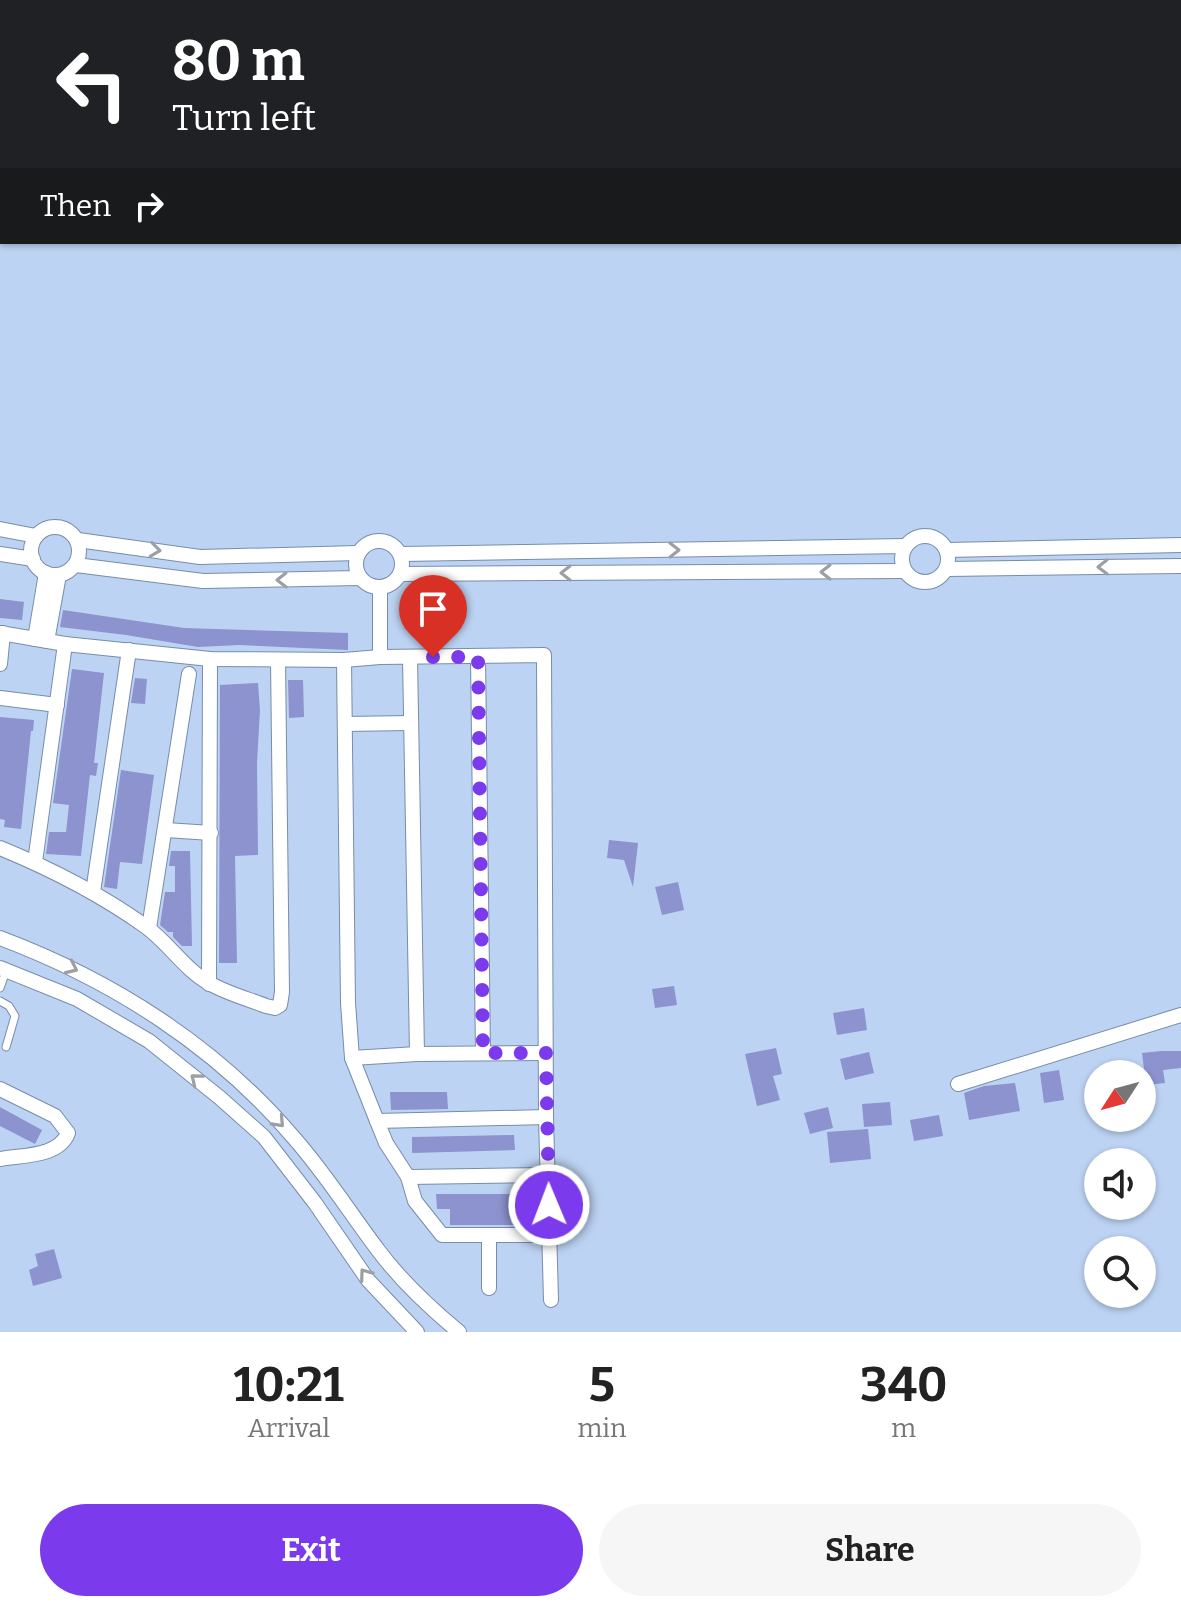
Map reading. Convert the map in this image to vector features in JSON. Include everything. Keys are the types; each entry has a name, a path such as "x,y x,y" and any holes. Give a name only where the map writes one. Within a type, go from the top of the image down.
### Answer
{"street":[{"path":"0,554 33,559 52,574 68,571 76,565 80,553 78,540 70,531 58,526 46,528 36,536 31,547 33,559"},
{"path":"0,529 36,536"},
{"path":"927,535 939,540 947,550 947,569 938,579 926,583 913,580 904,571 901,559 905,546 914,538 927,535"},
{"path":"78,540 200,557 358,553"},
{"path":"379,540 392,544 401,554 403,564 400,574 388,585 369,585 360,578 355,566 358,553 367,543 379,540"},
{"path":"947,550 1181,545"},
{"path":"401,554 905,546"},
{"path":"76,565 203,581 360,578"},
{"path":"947,569 1181,566"},
{"path":"400,574 904,571"},
{"path":"41,640 52,574"},
{"path":"380,587 380,657"},
{"path":"0,664 2,633 65,644 210,659 344,660 544,655 546,1117 551,1300"},
{"path":"35,862 65,644"},
{"path":"93,892 129,650"},
{"path":"410,657 417,1054"},
{"path":"478,657 483,1053"},
{"path":"209,984 210,659"},
{"path":"0,848 93,892 149,928 209,984 266,1006 275,1008 280,1005 278,660"},
{"path":"344,660 348,1003 352,1058 386,1143 408,1177 415,1201 442,1235 549,1235"},
{"path":"149,928 189,674"},
{"path":"0,698 57,705"},
{"path":"345,724 410,723"},
{"path":"166,830 211,833"},
{"path":"0,938 94,978 166,1023 239,1079 295,1138 380,1253 425,1304 459,1332"},
{"path":"3,969 77,999 149,1041 264,1137 315,1203 368,1280 417,1332"},
{"path":"958,1084 1181,1015"},
{"path":"149,1041 166,1023"},
{"path":"352,1058 546,1053"},
{"path":"0,1089 55,1116 68,1133 65,1142 51,1151 0,1159"},
{"path":"377,1121 546,1117"},
{"path":"408,1177 549,1175"},
{"path":"489,1237 489,1288"}],"lane":[{"path":"0,988 3,969"},
{"path":"0,1001 9,1006 15,1016 6,1047"}],"building":[{"path":"0,599 24,602 22,620 0,618"},
{"path":"63,610 184,628 348,633 348,650 239,645 198,647 60,627"},
{"path":"72,669 104,673 94,763 98,763 96,776 90,775 81,856 46,854 49,832 66,832 69,805 53,803"},
{"path":"135,678 147,679 145,704 131,703"},
{"path":"288,680 303,680 304,717 289,718"},
{"path":"258,683 258,855 235,856 237,963 219,963 220,685"},
{"path":"0,717 34,720 21,829 4,827 5,820 0,819"},
{"path":"121,770 154,775 142,864 120,862 117,889 104,887"},
{"path":"609,840 638,843 633,887 624,860 607,858"},
{"path":"171,851 190,851 192,946 182,946 173,937 173,932 160,925 165,892 175,892 175,866 169,866"},
{"path":"678,882 684,910 662,915 655,887"},
{"path":"674,986 677,1005 655,1008 652,989"},
{"path":"864,1008 867,1030 837,1035 833,1013"},
{"path":"776,1048 782,1074 773,1076 780,1100 757,1106 745,1054"},
{"path":"1181,1051 1181,1068 1163,1070 1165,1083 1156,1084 1156,1060 1143,1060 1142,1053"},
{"path":"869,1052 874,1073 845,1080 840,1059"},
{"path":"1059,1070 1064,1100 1044,1103 1040,1073"},
{"path":"1015,1083 1020,1111 969,1120 964,1093 984,1086"},
{"path":"390,1092 447,1092 448,1109 391,1110"},
{"path":"890,1102 892,1125 864,1127 862,1104"},
{"path":"0,1107 42,1130 35,1144 0,1126"},
{"path":"828,1107 833,1128 810,1134 804,1113"},
{"path":"939,1115 943,1136 914,1141 910,1120"},
{"path":"868,1129 871,1159 830,1163 827,1132"},
{"path":"514,1135 515,1150 412,1153 412,1137"},
{"path":"436,1194 516,1194 517,1225 450,1225 450,1209 437,1209"},
{"path":"54,1249 62,1278 33,1286 29,1270 38,1266 35,1254"}],"route":[{"path":"433,657 478,657 483,1053 546,1053 549,1205"}]}
